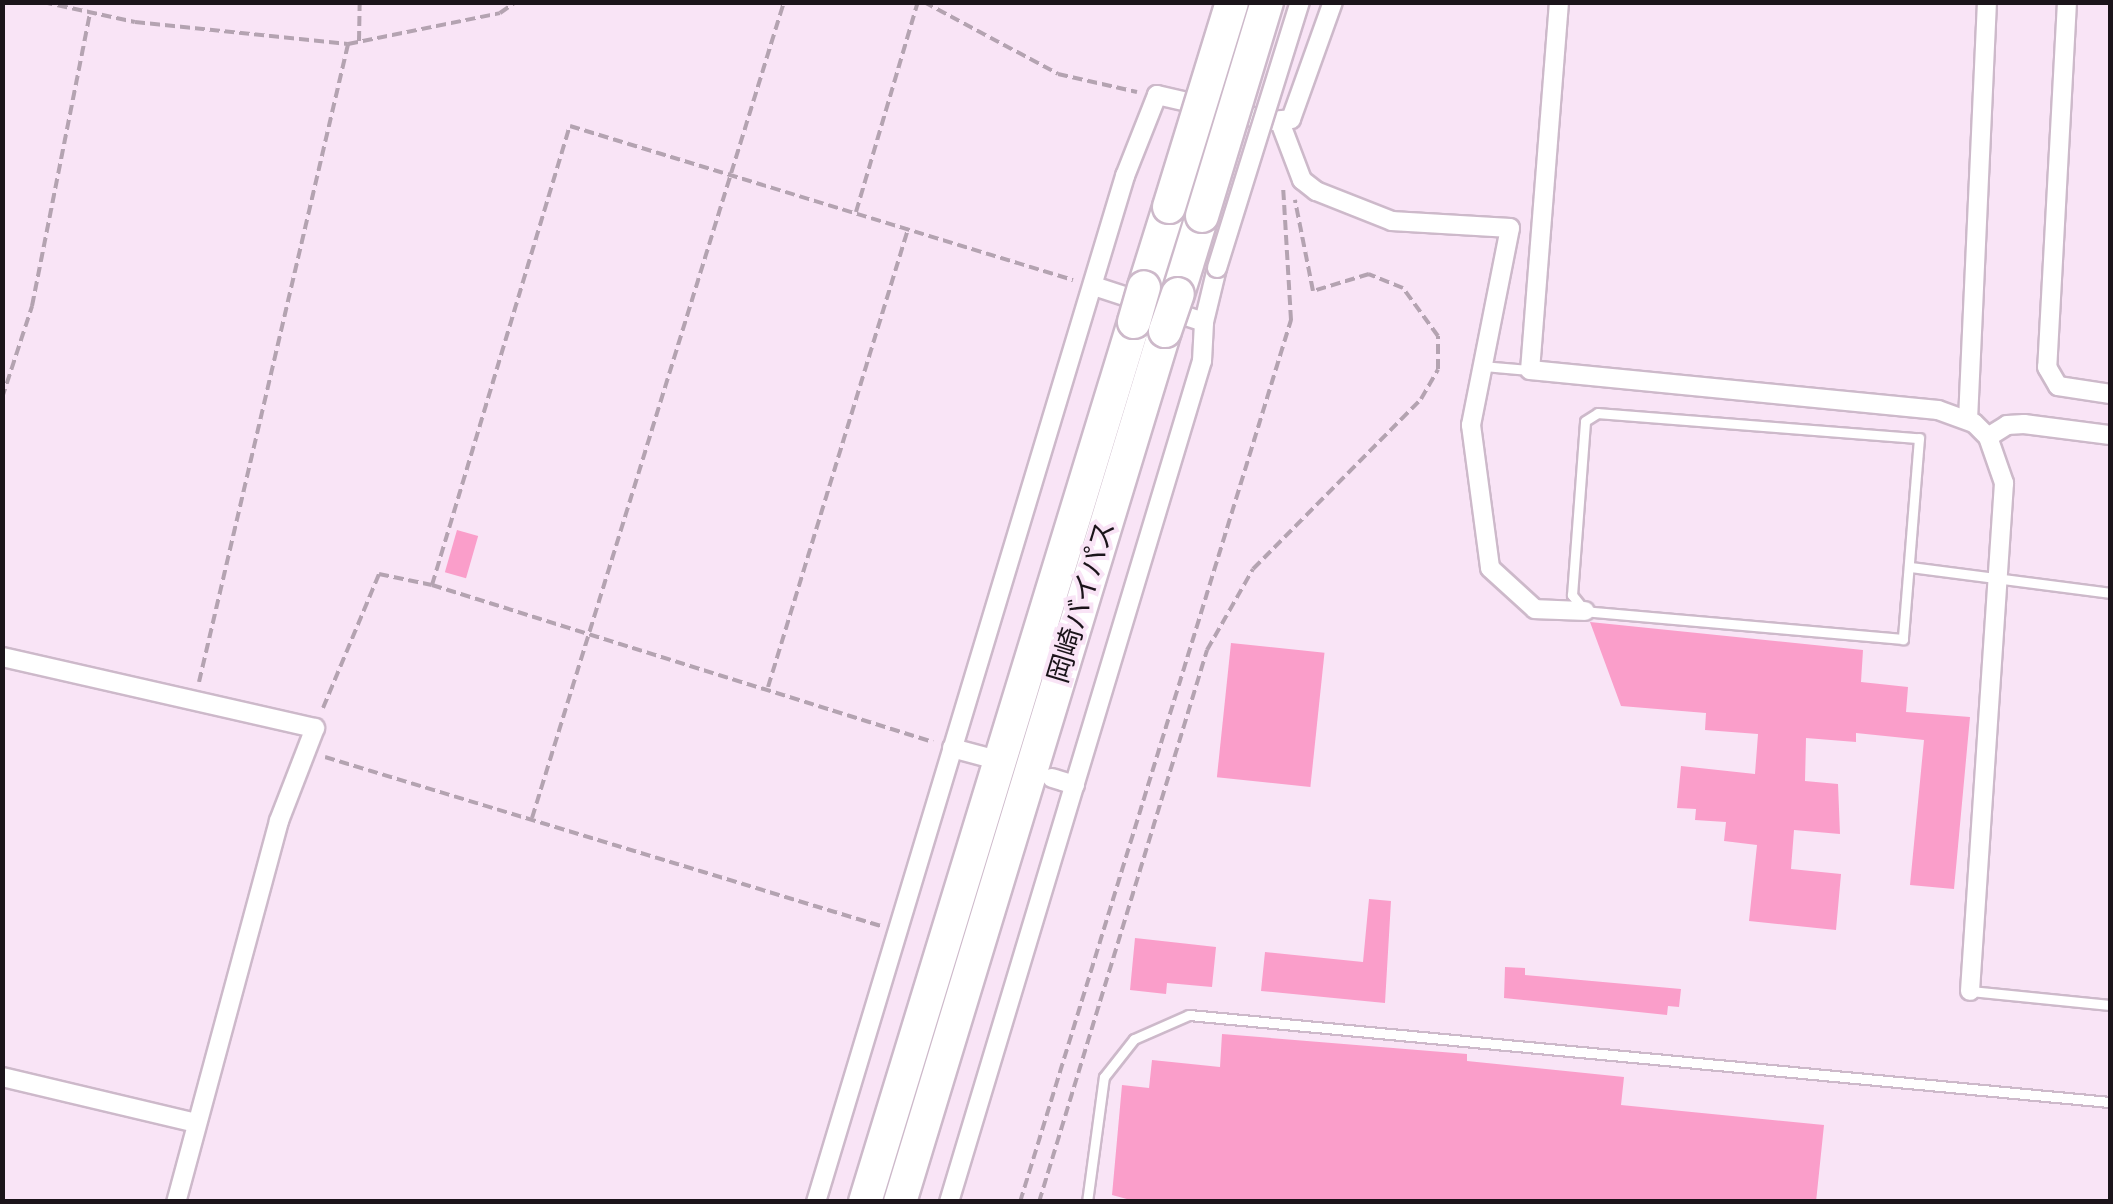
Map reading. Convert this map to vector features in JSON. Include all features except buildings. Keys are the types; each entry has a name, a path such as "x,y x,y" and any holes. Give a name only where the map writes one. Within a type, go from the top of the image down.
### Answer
{"highway":[{"name":"岡崎バイパス","path":"900,1202 1150,327 1144,286 1232,2"},
{"name":"岡崎バイパス","path":"865,1202 1150,327 1178,294 1267,2"}],"street":[{"path":"949,1202 1202,361 1204,322 1217,268 1300,2"},
{"path":"816,1202 1094,286 1157,96 1280,122 1298,112 1333,2"},
{"path":"1559,2 1530,370 1938,410 1968,420 1988,438 2004,483 1970,990"},
{"path":"1968,420 1987,2"},
{"path":"2067,2 2047,367 2058,386 2110,394"},
{"path":"1280,122 1302,180 1316,191 1392,221 1510,228 1470,425 1490,568 1535,609 1585,611"},
{"path":"1094,286 1204,322"},
{"path":"1988,438 2007,425 2024,424 2110,434"},
{"path":"2,658 315,728 302,750 194,1122 176,1202"},
{"path":"952,748 985,758"},
{"path":"1052,778 1075,785"},
{"path":"2,1077 194,1122"}],"lane":[{"path":"1483,366 1530,370"},
{"path":"1598,413 1919,438 1911,567 1903,638 1585,611 1572,596 1584,421 1598,413"},
{"path":"1911,567 2110,593"},
{"path":"1970,990 2110,1005"},
{"path":"1086,1202 1104,1078 1134,1040 1190,1015 2110,1102"}],"path":[{"path":"43,2 348,44 500,13 516,2"},
{"path":"360,2 360,41"},
{"path":"532,818 784,2"},
{"path":"856,212 921,2 1058,74 1157,96"},
{"path":"2,398 32,306 90,11"},
{"path":"194,702 348,44"},
{"path":"432,585 570,126 1094,286"},
{"path":"1039,1202 1207,650 1253,569 1420,399 1438,369 1438,336 1403,288 1369,274 1313,291 1291,178"},
{"path":"1020,1202 1291,320 1283,182"},
{"path":"768,690 908,228"},
{"path":"315,728 379,574 432,585 952,748"},
{"path":"302,750 897,931"}]}
